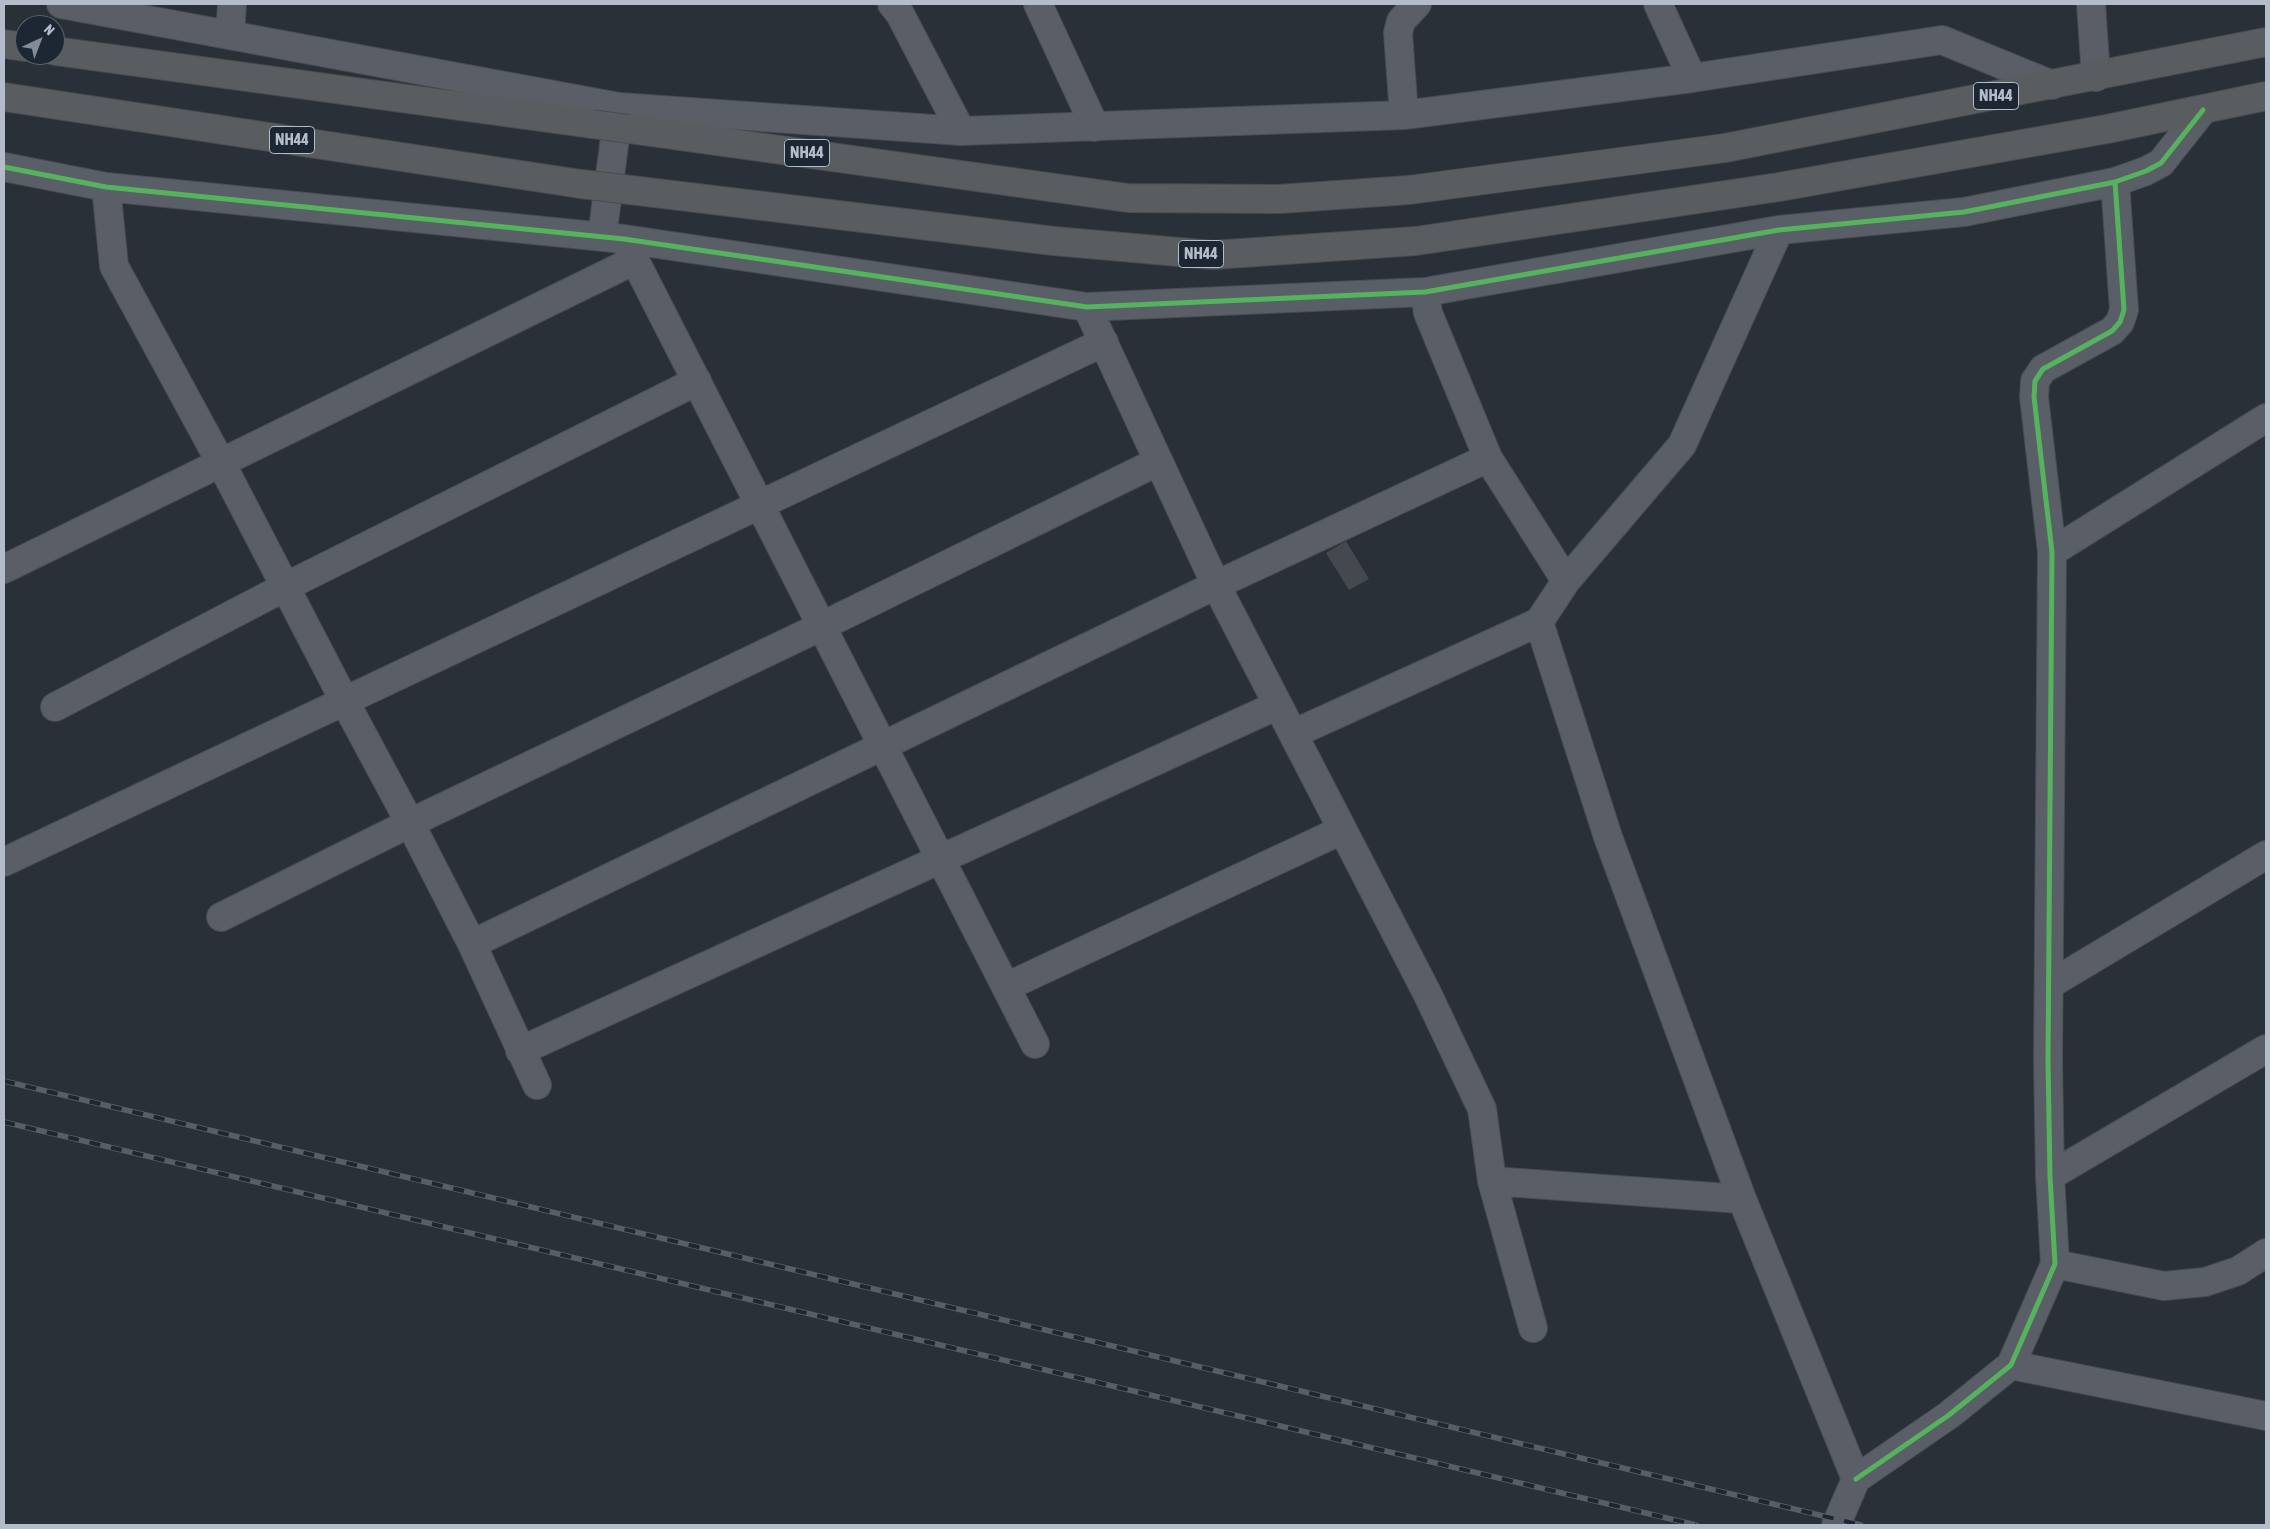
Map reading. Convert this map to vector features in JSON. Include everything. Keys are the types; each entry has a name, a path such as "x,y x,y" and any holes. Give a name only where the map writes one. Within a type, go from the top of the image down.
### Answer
{"highway":[{"name":"NH44","path":"65,52 592,124 624,118 1128,198 1279,199 1409,190 1725,148 2096,77 2266,42"},
{"name":"NH44","path":"4,97 581,184 1054,242 1213,255 1426,240 1779,187 2107,130 2266,96"}],"street":[{"path":"61,4 230,34 624,118 961,131 1404,115 1692,78 1942,40 2052,85"},
{"path":"230,34 232,4"},
{"path":"892,4 900,14 961,131"},
{"path":"1038,4 1095,127"},
{"path":"1404,115 1398,33 1401,22 1417,4"},
{"path":"1658,4 1692,78"},
{"path":"2091,4 2096,77"},
{"path":"4,167 106,187 620,245 1087,307 1425,292 1779,230 1964,212 2115,182 2161,162 2203,110"},
{"path":"624,118 620,245 697,381 1035,1044"},
{"path":"1836,1525 1856,1479 1949,1415 2011,1365 2055,1264 2050,1176 2049,985 2052,552 2034,397 2035,381 2043,370 2112,332 2120,322 2124,310 2115,182"},
{"path":"106,187 114,266 221,464 410,823 472,944 536,1085"},
{"path":"1293,734 1539,622 1566,581 1682,445 1779,230"},
{"path":"4,569 221,464 620,245"},
{"path":"1425,292 1428,312 1488,458 1566,581"},
{"path":"1087,307 1157,462 1216,585 1427,993 1482,1109 1492,1181 1533,1328"},
{"path":"4,862 1104,342"},
{"path":"54,707 285,587 697,381"},
{"path":"2052,552 2266,418"},
{"path":"472,944 1216,585 1488,458"},
{"path":"221,918 410,823 822,626 1157,462"},
{"path":"1539,622 1608,836 1742,1199 1856,1479"},
{"path":"520,1051 1278,705"},
{"path":"1006,987 1342,830"},
{"path":"2049,985 2266,855"},
{"path":"2050,1176 2266,1048"},
{"path":"1492,1181 1742,1199"},
{"path":"2055,1264 2164,1286 2205,1282 2238,1271 2266,1253"},
{"path":"2011,1365 2266,1416"}],"building":[{"path":"1346,541 1369,579 1349,590 1326,553"}],"railway":[{"path":"4,1081 1861,1525"},
{"path":"4,1122 1696,1525"}],"cycle path":[{"path":"4,167 106,187 624,239 1087,307 1425,292 1779,230 1964,212 2115,182 2146,171 2161,163 2203,110"},
{"path":"1856,1479 1949,1415 2011,1365 2055,1264 2050,1176 2048,1061 2052,552 2034,397 2035,381 2043,369 2112,331 2120,322 2124,310 2115,182"}]}
